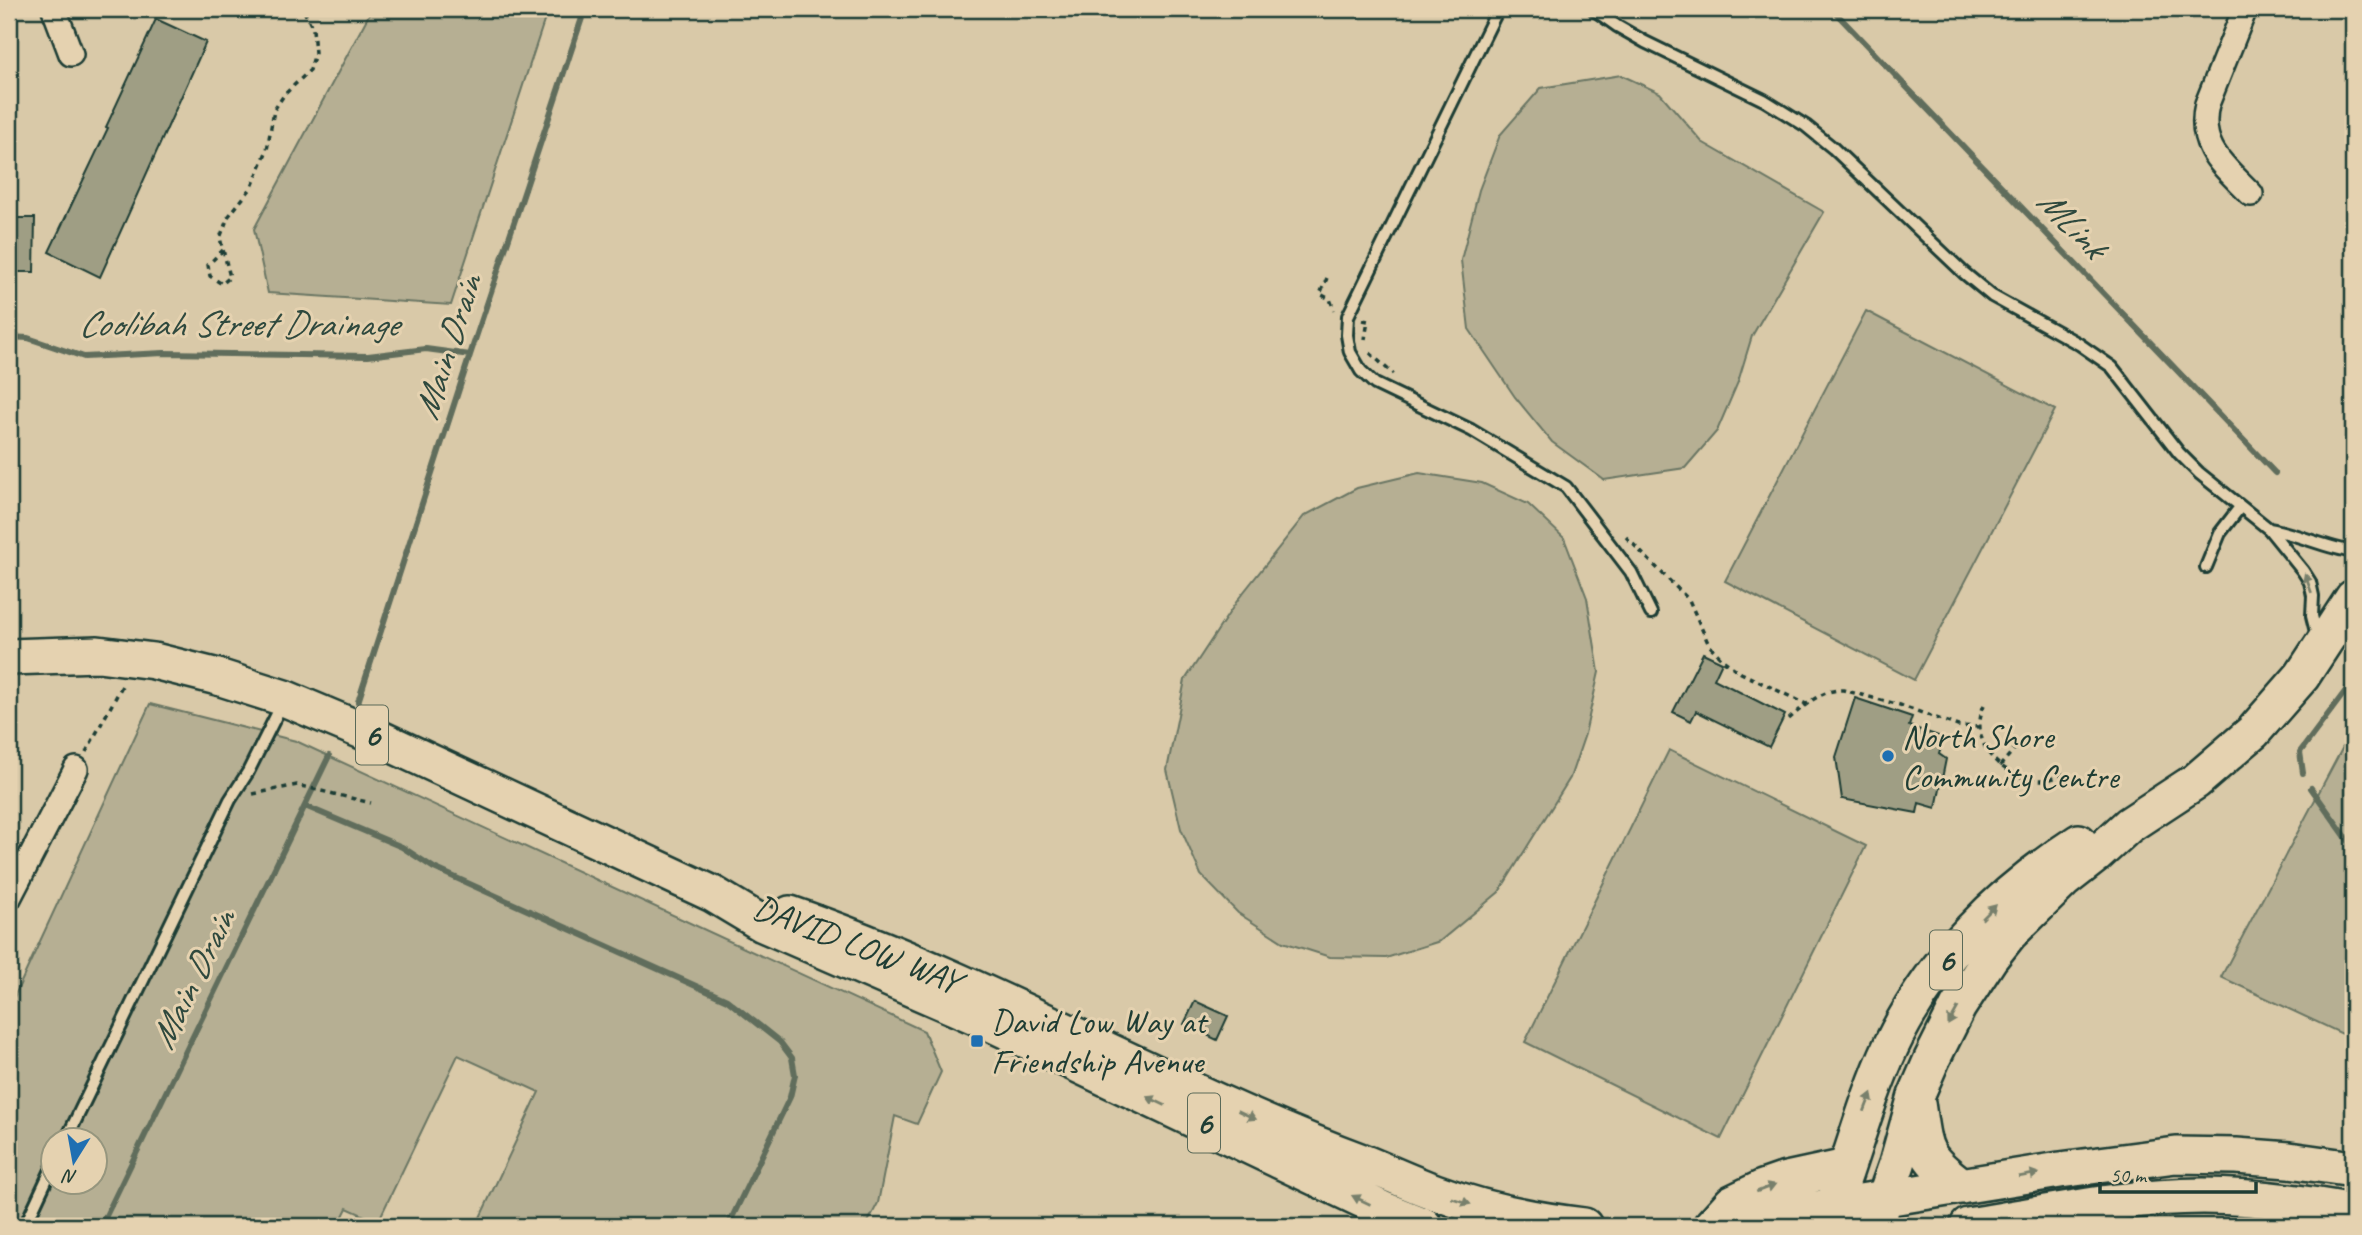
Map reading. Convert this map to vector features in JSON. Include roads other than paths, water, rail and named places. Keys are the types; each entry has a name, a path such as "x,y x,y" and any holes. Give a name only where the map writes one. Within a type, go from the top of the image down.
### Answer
{"main road":[{"name":"6","path":"1880,1212 1916,1096 1945,1031 1990,958 2037,906 2129,825 2196,781 2253,733 2302,676 2352,597"},
{"name":"DAVID LOW WAY","path":"9,657 98,654 154,661 218,677 284,698 372,735 712,894 769,906 913,975 1195,1119 1384,1210 1424,1226"},
{"name":"6","path":"1846,1167 1892,1045 1928,983 1949,956 1996,904 2028,877 2088,836 2129,825"},
{"name":"DAVID LOW WAY","path":"913,975 1294,1137 1427,1189 1518,1216 1584,1226"},
{"path":"1916,1096 1924,1146 1936,1165 1962,1186"},
{"path":"1711,1226 1880,1212 1962,1186 2176,1155 2249,1157 2353,1169"},
{"path":"1830,1216 1846,1167"},
{"path":"1711,1226 1731,1203 1763,1188 1786,1180 1846,1167"},
{"path":"1971,1226 2118,1202 2203,1196 2250,1198 2353,1212"}],"street":[{"path":"54,9 71,54"},
{"path":"2245,9 2207,104 2204,132 2219,161 2251,194"},
{"path":"9,898 76,769"}],"lane":[{"path":"1498,9 1348,316 1350,352 1361,371 1375,384 1471,430 1566,487 1631,572 1650,613"},
{"path":"1593,9 1645,43 1764,100 1806,126 1992,296 2079,344 2112,367 2179,453 2199,473 2269,529 2310,582 2313,596 2312,616 2320,649"},
{"path":"2206,568 2220,533 2240,507"},
{"path":"2269,529 2353,552"},
{"path":"73,1126 230,800 248,772 284,698"},
{"path":"25,1226 39,1196"}],"waterway":[{"name":"Main Drain","path":"358,702 585,9"},
{"name":"MLink","path":"1832,9 2275,473"},
{"name":"Coolibah Street Drainage","path":"9,337 28,338 84,357 164,353 368,356 426,349 470,355"},
{"name":"MLink","path":"2303,773 2300,752 2353,681"},
{"name":"Main Drain","path":"101,1226 329,756"},
{"name":"MLink","path":"2311,788 2353,847"},
{"path":"305,806 402,847 434,868 727,1000 780,1042 792,1058 795,1075 790,1097 728,1226"}],"place":[{"name":"North Shore Community Centre","path":"1888,756"},
{"name":"David Low Way at Friendship Avenue","path":"977,1041"}]}
